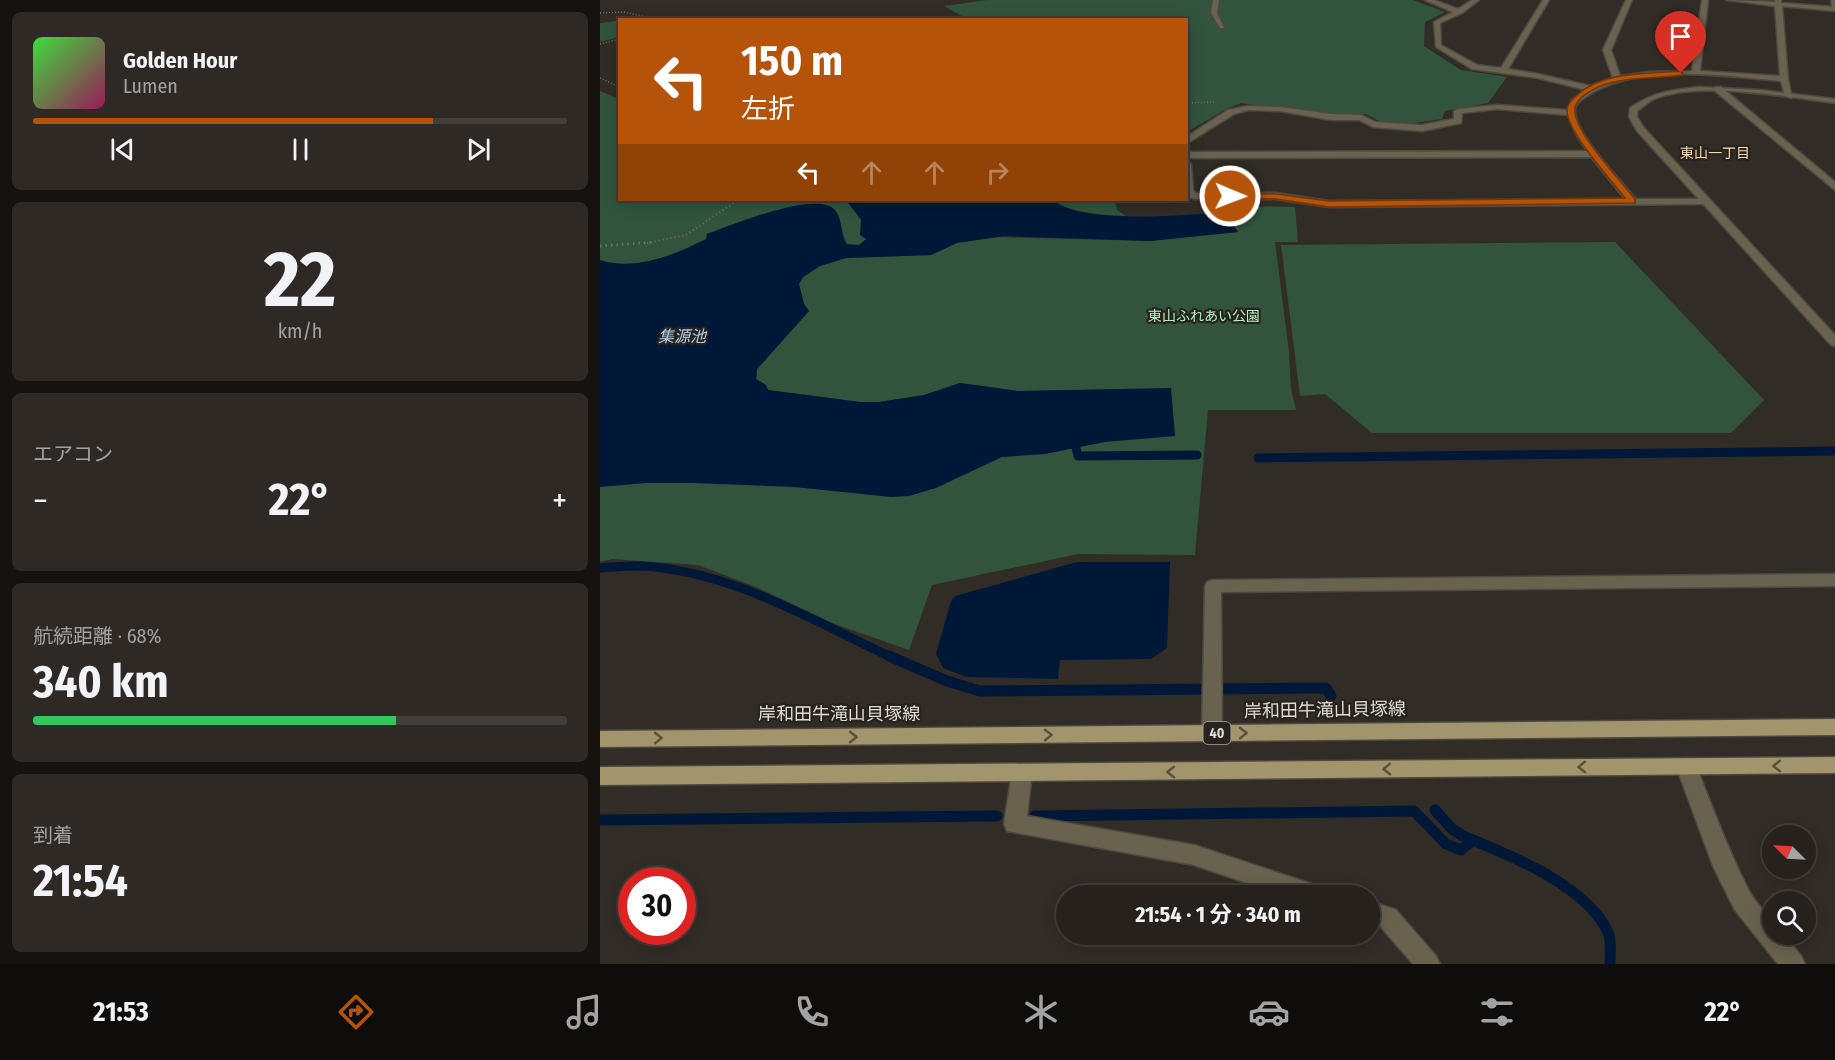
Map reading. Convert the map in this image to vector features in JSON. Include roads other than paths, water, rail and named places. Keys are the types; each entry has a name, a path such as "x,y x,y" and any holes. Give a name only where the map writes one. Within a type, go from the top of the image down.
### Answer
{"main road":[{"name":"岸和田牛滝山貝塚線","path":"600,739 1835,727"},
{"path":"600,776 1835,765"}],"street":[{"path":"1216,0 1214,13 1222,27"},
{"path":"1428,0 1460,12"},
{"path":"1476,0 1460,12 1437,22 1438,46 1475,67 1538,76 1588,88"},
{"path":"1503,71 1546,0"},
{"path":"1617,79 1607,50 1629,0"},
{"path":"1696,72 1706,0"},
{"path":"1730,0 1835,8 1834,0"},
{"path":"1778,2 1784,80 1789,96"},
{"path":"1632,201 1594,154 1576,127 1571,113 1572,104 1588,88 1617,79 1696,72 1784,80"},
{"path":"1718,89 1835,187"},
{"path":"1835,101 1718,89 1668,93 1644,101 1633,110 1633,117 1640,129 1835,342"},
{"path":"1188,140 1231,112 1248,108 1280,109 1331,117 1361,118 1373,124 1422,128 1458,121 1458,111 1497,107 1571,113"},
{"path":"1188,155 1594,154"},
{"path":"1188,191 1194,196 1276,196 1329,204 1706,202"},
{"path":"1212,733 1213,586 1835,580"},
{"path":"1686,766 1724,866 1743,903 1793,964"},
{"path":"1022,773 1015,824 1194,855 1285,885"},
{"path":"1380,915 1388,918 1428,964"}],"water":[{"name":"集源池","path":"847,201 1056,201 1067,208 1109,216 1224,212 1238,232 1150,241 1005,236 957,243 931,255 846,258 820,266 803,277 799,284 804,304 809,311 757,369 756,379 766,385 768,390 860,402 879,402 924,395 960,383 1018,391 1171,388 1175,436 1105,442 1045,454 1002,457 936,488 909,496 891,497 794,487 693,483 646,483 600,487 600,260 627,264 654,260 694,245 706,239 707,234 772,211 809,204 824,205 834,209 839,217 847,244 859,245 866,239 860,235 861,220"},
{"path":"1077,562 1170,562 1167,648 1151,659 1060,660 1058,679 967,677 943,668 936,654 951,601 955,596"}],"waterway":[{"path":"1076,448 1078,456 1197,455"},
{"path":"1258,458 1835,451"},
{"path":"600,568 636,566 670,569 736,586 801,613 893,658"},
{"path":"889,656 947,681 980,691 1326,688 1331,696"},
{"path":"1435,810 1452,829 1473,840"},
{"path":"1035,816 1414,811 1446,844 1461,850 1473,840"},
{"path":"600,820 997,816"},
{"path":"1473,840 1544,873 1582,899 1597,915 1608,932 1610,964"}],"district":[{"name":"東山一丁目","path":"1715,153"}],"park label":[{"name":"東山ふれあい公園","path":"1204,316"}]}
